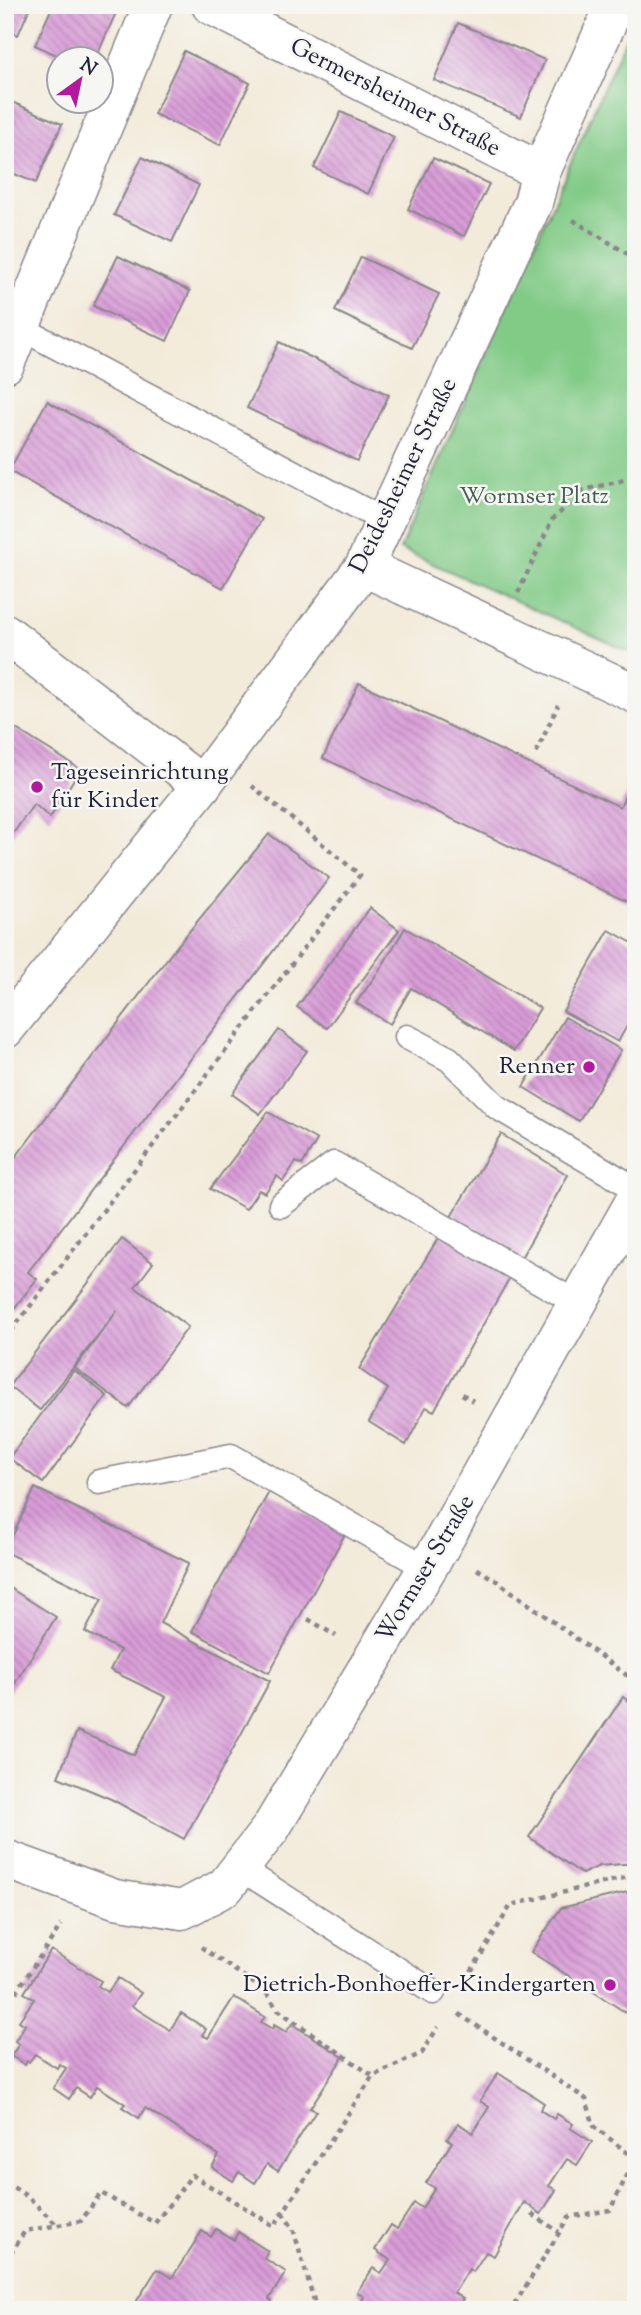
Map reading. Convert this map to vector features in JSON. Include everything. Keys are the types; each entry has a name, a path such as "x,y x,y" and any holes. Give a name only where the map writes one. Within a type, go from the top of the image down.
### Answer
{"street":[{"path":"5,364 153,5"},
{"name":"Germersheimer Straße","path":"211,5 537,188"},
{"name":"Deidesheimer Straße","path":"5,1030 211,772 364,567 537,188 615,5"},
{"path":"364,567 636,694"},
{"path":"5,633 211,772"},
{"name":"Wormser Straße","path":"182,1910 225,1887 271,1828 434,1557 636,1199"},
{"path":"5,1858 115,1899 182,1910"}],"lane":[{"path":"22,328 385,521"},
{"path":"407,1037 449,1059 497,1107 636,1189"},
{"path":"281,1205 334,1164 577,1303"},
{"path":"99,1482 231,1456 434,1557"},
{"path":"240,1868 441,2000"}],"path":[{"path":"537,188 576,221 636,259"},
{"path":"500,631 552,520 584,490 636,477"},
{"path":"536,753 576,666"},
{"path":"5,1339 360,875 211,772"},
{"path":"434,1557 497,1581 636,1682"},
{"path":"463,1985 511,1905 636,1875"},
{"path":"182,1910 193,1941 265,1991 278,2010 373,2076"},
{"path":"5,2008 65,1918"},
{"path":"441,2000 586,2099 594,2126 635,2160 610,2210 569,2217 511,2310"},
{"path":"5,2262 24,2231 81,2221 101,2193 155,2223 192,2175 274,2225 373,2076 422,2053 439,2024"},
{"path":"5,2182 28,2197 58,2225"},
{"path":"282,2213 293,2228 315,2304 311,2310"},
{"path":"532,2214 559,2232"}],"green space":[{"name":"Wormser Platz","path":"636,15 636,655 400,549"}],"building":[{"path":"5,5 31,5 18,35 5,29"},
{"path":"53,5 119,6 101,46 46,46 46,50 35,45"},
{"path":"458,23 545,60 521,117 434,80"},
{"path":"184,51 250,83 220,145 154,114"},
{"path":"5,99 62,124 36,183 5,170"},
{"path":"341,112 394,137 368,194 314,168"},
{"path":"142,157 199,185 172,242 114,215"},
{"path":"433,158 489,184 464,236 408,209"},
{"path":"118,256 190,291 167,341 93,306"},
{"path":"361,257 439,294 412,348 335,311"},
{"path":"279,342 389,395 357,461 247,408"},
{"path":"47,401 262,519 223,588 9,471"},
{"path":"359,683 620,807 631,784 636,787 636,906 323,758"},
{"name":"Tageseinrichtung für Kinder","path":"5,722 80,769 50,818 34,804 7,842"},
{"path":"269,834 329,878 28,1272 37,1279 5,1320 5,1171 173,951"},
{"path":"370,908 399,930 327,1028 297,1007"},
{"path":"405,928 540,1008 514,1051 411,988 390,1024 356,1003"},
{"path":"609,930 636,945 636,1010 618,1042 563,1011"},
{"path":"565,1017 621,1050 579,1121 523,1087"},
{"path":"279,1030 307,1051 260,1114 232,1094"},
{"path":"268,1112 317,1140 302,1165 296,1162 283,1181 277,1176 265,1193 259,1190 246,1209 210,1189"},
{"path":"501,1134 568,1175 434,1411 426,1407 406,1445 369,1422 388,1389 359,1369"},
{"path":"122,1239 153,1263 135,1287 188,1327 128,1408 75,1368 117,1311 40,1410 9,1386"},
{"path":"74,1370 107,1396 43,1483 9,1458"},
{"path":"35,1488 189,1563 160,1623 270,1681 184,1839 111,1799 58,1777 77,1731 134,1755 166,1697 110,1670 120,1650 85,1632 102,1599 5,1552"},
{"path":"269,1492 345,1534 269,1673 192,1631"},
{"path":"5,1585 56,1617 5,1699"},
{"path":"623,1697 636,1706 636,1836 630,1844 635,1863 599,1866 582,1874 529,1837"},
{"name":"Dietrich-Bonhoeffer-Kindergarten","path":"636,1890 636,2019 531,1952 561,1908"},
{"path":"51,1950 101,1981 98,1986 108,1992 118,1978 141,1993 132,2006 170,2030 181,2013 206,2029 202,2035 208,2038 234,1997 265,2017 261,2022 272,2029 274,2025 286,2032 292,2024 343,2057 310,2108 316,2111 278,2171 267,2164 255,2183 239,2172 233,2181 212,2167 219,2155 145,2108 139,2118 122,2107 125,2104 97,2086 90,2097 76,2088 69,2099 53,2088 66,2068 59,2064 57,2068 35,2054 25,2065 11,2056 19,2044 15,2041 25,2025 19,2021 34,1999 24,1993"},
{"path":"498,2073 544,2103 540,2110 554,2119 557,2114 573,2124 570,2128 592,2142 577,2165 567,2159 549,2186 556,2190 541,2214 524,2202 494,2256 486,2252 473,2272 469,2269 454,2293 463,2299 458,2306 464,2310 355,2310 364,2297 357,2292 373,2268 381,2273 390,2260 375,2250 391,2225 397,2229 414,2203 422,2208 435,2188 426,2183 452,2142 447,2139 458,2123 473,2133 489,2107 480,2101"},
{"path":"216,2229 234,2240 238,2232 268,2251 264,2258 286,2272 269,2299 272,2301 266,2310 247,2310 241,2306 238,2310 131,2310 157,2269 172,2278 202,2231 211,2237"}],"place":[{"name":"Tageseinrichtung für Kinder","path":"37,787"},
{"name":"Renner","path":"589,1067"},
{"name":"Dietrich-Bonhoeffer-Kindergarten","path":"610,1985"}]}
